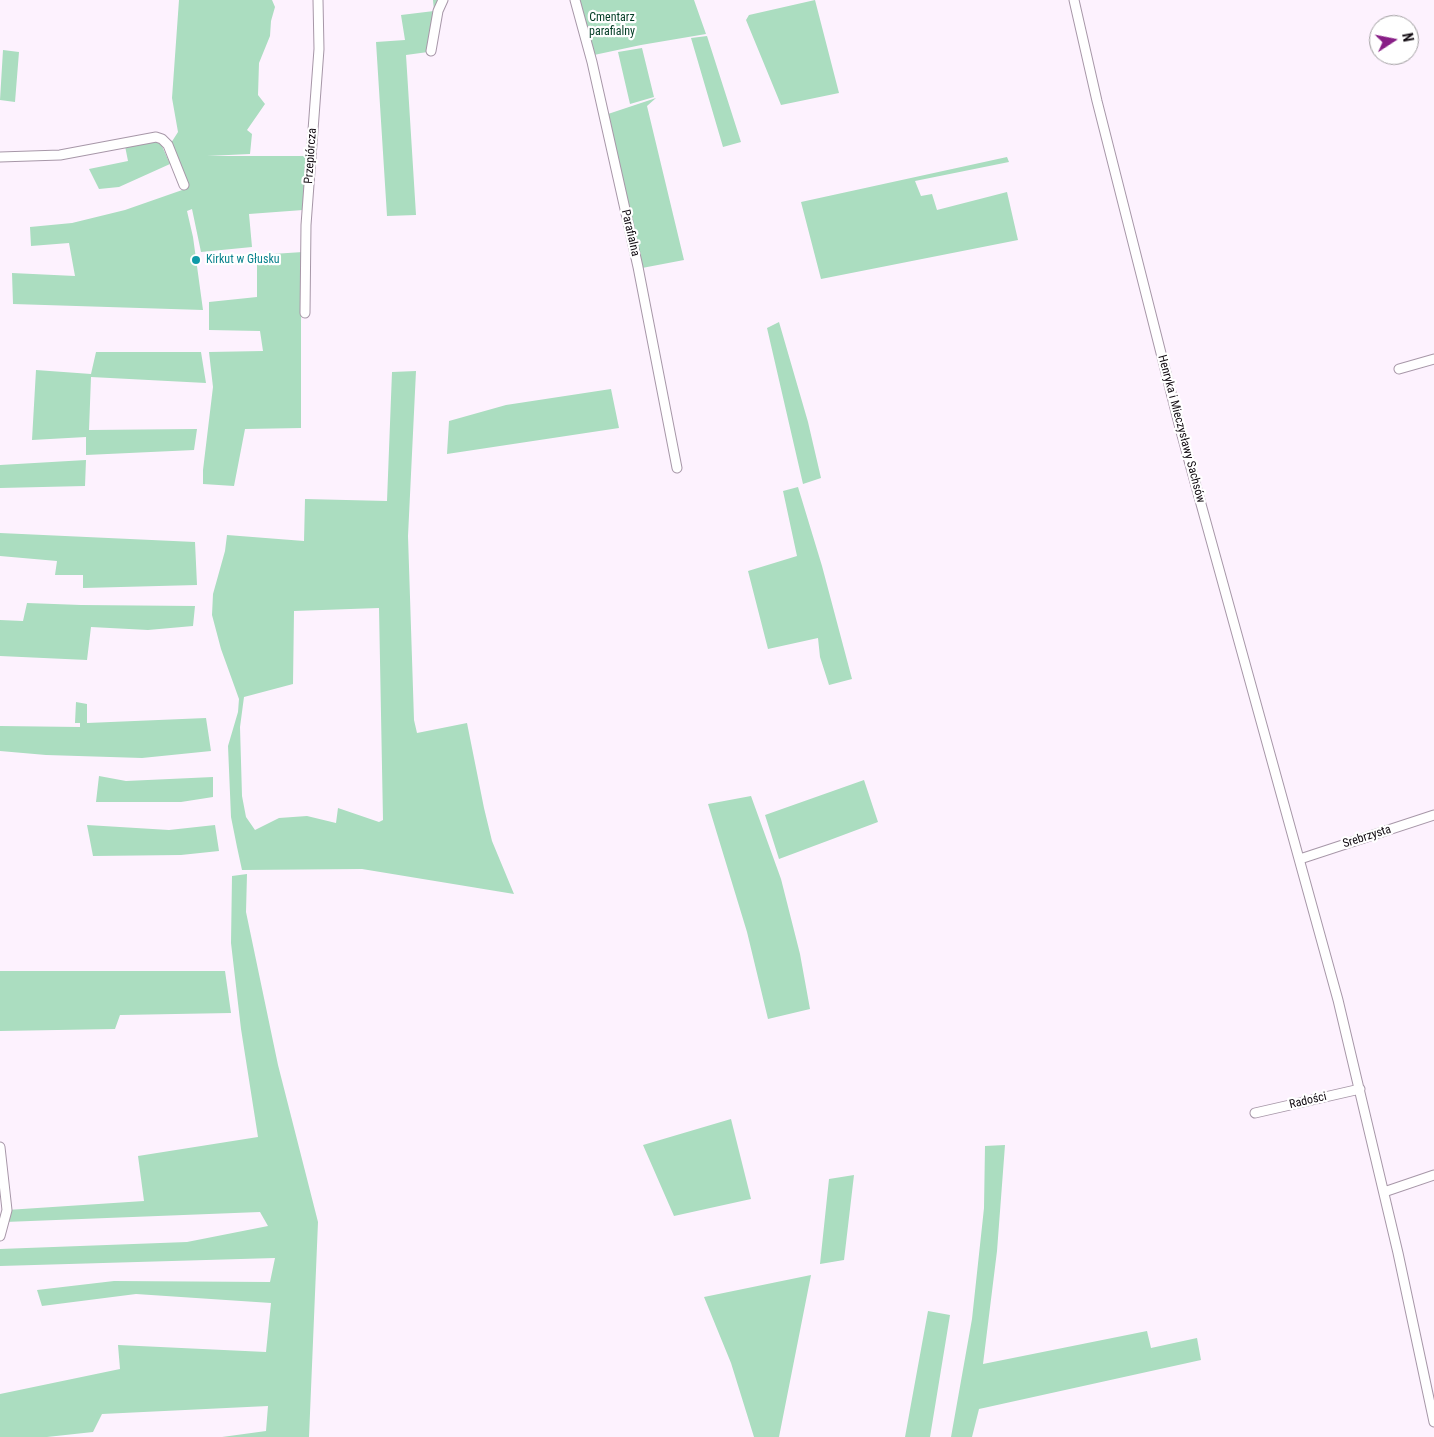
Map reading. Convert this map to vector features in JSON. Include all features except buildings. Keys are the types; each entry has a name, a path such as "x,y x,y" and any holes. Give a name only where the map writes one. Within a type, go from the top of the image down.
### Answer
{"street":[{"name":"Przepiórcza","path":"305,313 306,225 319,49 318,0"},
{"path":"431,51 438,11 443,0"},
{"name":"Parafialna","path":"575,0 592,62 636,258 677,468"},
{"name":"Henryka i Mieczysławy Sachsów","path":"1074,0 1097,101 1178,419 1338,1000 1384,1192 1434,1422"},
{"path":"0,157 60,155 156,137 162,139 168,145 184,184"},
{"path":"1399,370 1434,359"},
{"name":"Srebrzysta","path":"1299,857 1434,815"},
{"name":"Radości","path":"1255,1113 1360,1089"},
{"path":"0,1147 7,1210 0,1236"},
{"path":"1384,1192 1434,1175"}],"green space":[{"path":"179,0 272,0 275,7 271,21 270,36 259,63 258,95 265,104 247,130 252,134 250,154 207,156 307,156 303,210 249,214 252,247 201,252 192,209 187,211 193,237 203,310 13,304 12,273 75,276 69,243 31,246 30,227 72,223 125,210 188,188 178,157 171,143 178,132 172,98"},
{"path":"433,0 440,0 428,52 406,55 416,215 387,216 376,42 405,40 401,15 434,11"},
{"name":"Cmentarz parafialny","path":"579,0 694,0 706,34 594,55"},
{"path":"815,0 839,93 781,105 746,20 749,15"},
{"path":"707,36 741,142 723,147 691,38"},
{"path":"642,48 654,97 630,104 618,52"},
{"path":"3,50 19,52 15,102 0,100"},
{"path":"656,98 647,106 684,260 642,268 608,114"},
{"path":"145,142 158,142 162,146 170,164 119,187 99,189 89,169 128,161 125,146"},
{"path":"1007,157 1009,162 915,181 921,196 932,194 937,210 1007,192 1018,240 821,279 801,202"},
{"path":"303,252 301,428 245,429 234,486 203,484 213,387 209,352 263,351 260,331 209,330 209,302 257,297 257,255"},
{"path":"779,322 808,422 821,478 803,484 767,328"},
{"path":"96,352 201,352 206,383 91,377 89,430 197,429 194,450 86,455 86,437 32,440 36,370 91,374"},
{"path":"416,371 408,536 414,720 417,733 467,723 492,841 514,894 362,869 242,870 231,817 228,746 238,712 239,699 221,649 212,615 213,594 225,551 227,535 304,541 305,499 387,501 392,372","holes":["379,608 383,820 379,822 338,808 336,823 307,816 279,818 255,830 246,817 242,796 240,727 244,697 293,684 294,611"]},
{"path":"611,389 619,428 447,454 449,421 506,405"},
{"path":"86,460 85,486 0,488 0,465"},
{"path":"798,487 822,566 852,679 829,685 820,657 818,638 768,649 748,571 797,556 783,491"},
{"path":"0,533 195,542 197,585 83,588 83,575 55,575 57,561 0,556"},
{"path":"27,603 195,606 193,626 148,630 91,627 87,660 0,656 0,620 23,621"},
{"path":"76,702 87,704 87,723 206,718 211,751 142,758 46,755 0,751 0,726 80,727 80,723 75,723"},
{"path":"99,776 126,781 213,777 213,797 181,802 96,802"},
{"path":"864,780 878,822 779,859 765,815"},
{"path":"751,796 781,879 800,954 810,1009 768,1019 747,932 708,804"},
{"path":"87,825 169,830 215,825 219,851 181,855 93,856"},
{"path":"247,874 246,912 278,1065 318,1222 309,1437 222,1437 266,1431 268,1406 102,1414 93,1432 47,1437 0,1437 0,1394 120,1369 118,1345 266,1352 271,1303 136,1294 42,1306 37,1290 114,1281 270,1282 275,1258 0,1266 0,1249 187,1242 268,1226 260,1212 5,1222 7,1210 144,1201 138,1156 258,1137 241,1029 231,943 232,876"},
{"path":"0,971 225,971 231,1013 120,1015 115,1029 0,1031"},
{"path":"731,1119 751,1199 674,1216 643,1145"},
{"path":"1005,1145 997,1251 983,1364 1147,1331 1151,1348 1197,1338 1201,1360 979,1409 972,1437 951,1437 972,1319 984,1208 985,1146"},
{"path":"854,1175 844,1260 820,1264 829,1179"},
{"path":"811,1275 779,1437 754,1437 731,1363 704,1297"},
{"path":"928,1311 950,1315 930,1437 905,1437"}],"place":[{"name":"Kirkut w Głusku","path":"196,260"}]}
